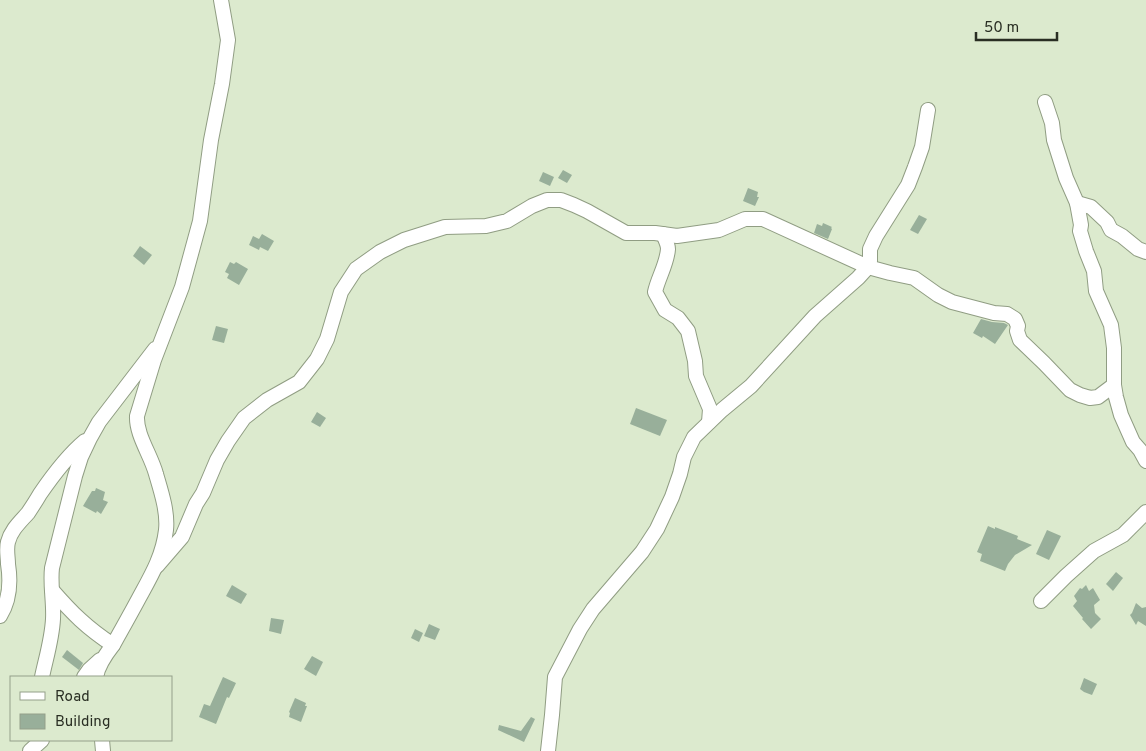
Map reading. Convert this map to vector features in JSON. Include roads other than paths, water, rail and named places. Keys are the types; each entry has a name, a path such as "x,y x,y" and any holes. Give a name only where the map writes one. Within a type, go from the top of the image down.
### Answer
{"street":[{"path":"157,566 166,530 166,518 156,471 137,425 137,416 154,360 182,287 200,221 211,140 228,40 221,0"},
{"path":"1045,102 1066,178 1077,203 1081,225 1080,231 1094,271 1096,291 1112,331 1114,385 1121,414 1133,442 1146,461"},
{"path":"548,751 555,676 580,629 593,609 642,552 657,529 672,497 684,457 694,437 722,410 752,386 815,316 868,267 870,249 880,229 908,185 916,167 922,147 928,110"},
{"path":"96,676 110,648 157,566 182,537 217,460 244,418 267,400 299,382 317,359 327,339 341,292 356,269 380,252 404,240 445,227 486,226 507,221 532,206 547,200 561,200 587,210 626,233 655,233 677,236 719,230 745,219 763,219 868,267 914,278 938,295 952,302 994,314 1007,314 1015,319 1020,340 1070,390 1080,395 1090,398 1098,397 1114,385"},
{"path":"1077,203 1091,207 1107,222 1111,230 1138,249 1146,252"},
{"path":"663,234 668,248 655,292 665,310 678,318 688,331 696,361 696,376 710,408 709,422"},
{"path":"42,676 53,618 51,580 56,552 81,457 99,422 163,338"},
{"path":"0,616 6,607 9,596 7,542 10,536 55,474 76,449 90,438"},
{"path":"1041,601 1094,551 1123,535 1146,512"},
{"path":"52,590 76,617 110,648"},
{"path":"85,676 110,648"},
{"path":"30,751 41,741"}]}
